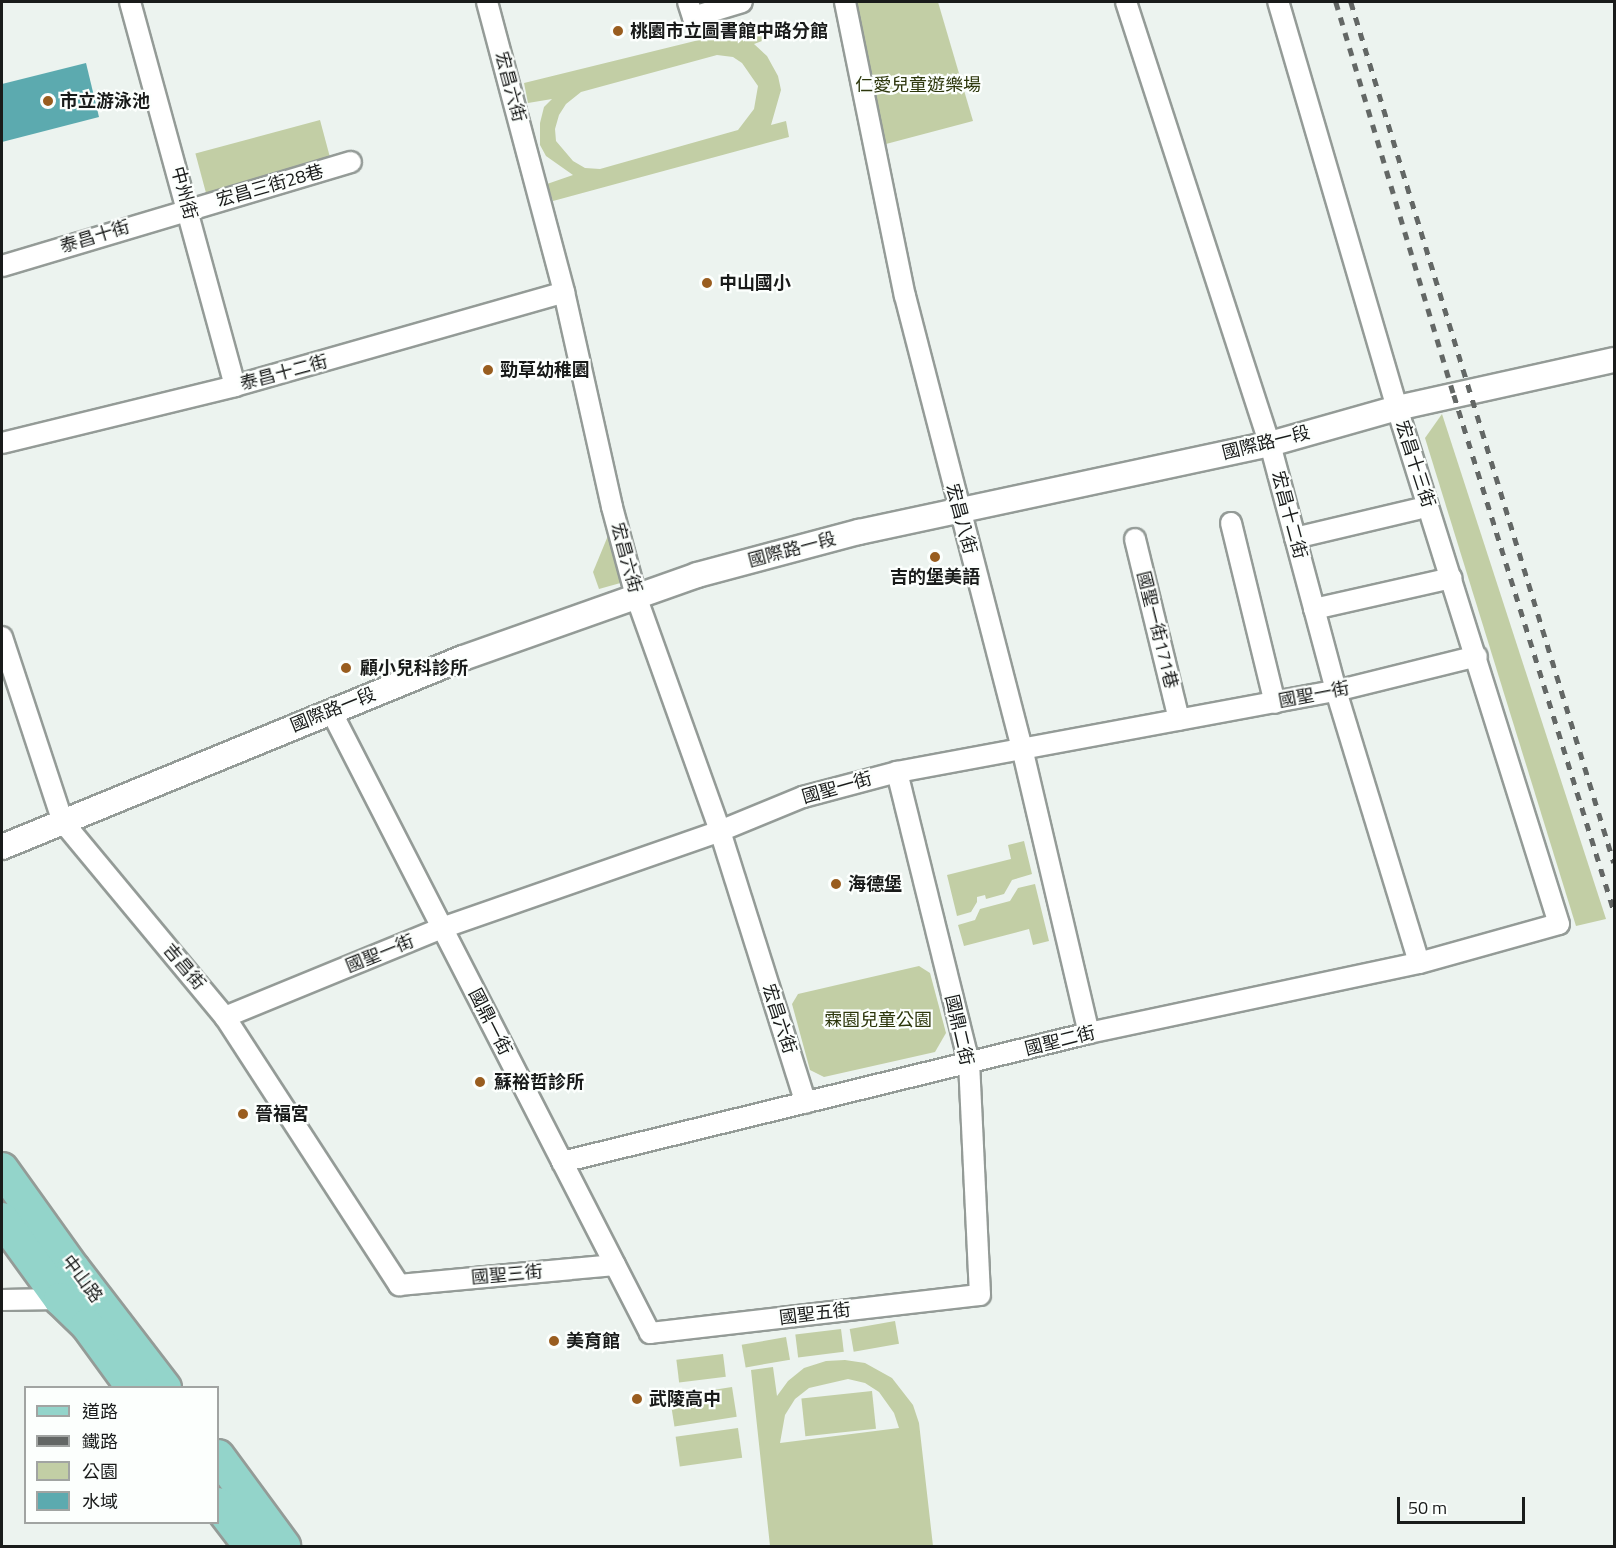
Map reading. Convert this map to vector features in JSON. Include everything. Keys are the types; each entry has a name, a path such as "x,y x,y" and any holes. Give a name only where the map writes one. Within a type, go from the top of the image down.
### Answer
{"main road":[{"name":"中山路","path":"2,1169 73,1268 163,1386"},
{"name":"中山路","path":"2,1219 60,1299 87,1324 132,1386"},
{"path":"219,1457 284,1546"},
{"path":"219,1505 250,1546"}],"street":[{"name":"中州街","path":"130,2 235,386"},
{"name":"宏昌六街","path":"487,2 564,292 612,507 636,596 720,831 806,1103"},
{"path":"691,9 742,2"},
{"name":"宏昌八街","path":"845,2 905,296 958,509 1022,748 1089,1033"},
{"name":"宏昌十二街","path":"1126,2 1270,444 1336,691 1419,963"},
{"name":"宏昌十三街","path":"1278,2 1397,408 1477,656 1559,924"},
{"name":"宏昌三街28巷","path":"188,209 351,162"},
{"name":"泰昌十街","path":"2,266 188,209"},
{"name":"泰昌十二街","path":"2,443 235,386 564,292"},
{"name":"國際路一段","path":"2,847 463,658 697,575 958,509 1094,483 1270,444 1397,408 1614,360"},
{"path":"1295,538 1418,509"},
{"path":"1231,523 1275,703"},
{"name":"國聖一街171巷","path":"1135,539 1179,720"},
{"path":"1314,609 1452,578"},
{"name":"吉昌街","path":"2,636 63,822 225,1017 399,1286"},
{"name":"國聖一街","path":"225,1017 442,928 720,831 803,797 897,772 1336,691 1477,656"},
{"name":"國鼎一街","path":"331,711 650,1333"},
{"name":"國鼎二街","path":"897,772 969,1063 980,1295"},
{"name":"國聖二街","path":"562,1162 1089,1033 1419,963 1559,924"},
{"name":"國聖三街","path":"399,1286 615,1265"},
{"name":"國聖五街","path":"650,1333 980,1295"},
{"path":"2,1300 60,1299"}],"green space":[{"name":"仁愛兒童遊樂場","path":"855,2 938,2 973,121 886,144"},
{"path":"760,25 765,40 754,44 767,56 778,76 781,90 771,125 786,121 789,137 553,201 547,184 573,175 546,156 540,145 540,123 544,107 552,99 528,103 524,83","holes":["717,55 733,57 742,63 758,86 754,109 738,130 600,169 585,168 573,161 556,141 555,129 559,115 566,104 581,92"]},
{"path":"320,120 332,165 208,199 195,153"},
{"path":"1442,414 1606,919 1576,926 1425,438"},
{"path":"612,526 624,582 599,589 593,572"},
{"path":"1024,841 1032,874 1012,880 1004,894 986,899 985,895 977,897 977,902 971,912 957,916 947,875 1011,859 1008,845"},
{"path":"1035,884 1049,941 1033,945 1029,929 964,946 958,925 975,920 980,909 1010,901 1018,888"},
{"name":"霖園兒童公園","path":"919,966 930,973 946,1033 935,1052 824,1077 810,1070 792,1004 798,994"},
{"path":"895,1321 899,1344 854,1352 850,1329"},
{"path":"841,1329 844,1352 798,1357 795,1335"},
{"path":"786,1337 790,1360 746,1367 742,1345"},
{"path":"723,1354 726,1377 679,1383 676,1360"},
{"path":"845,1360 865,1363 892,1378 913,1405 919,1423 933,1546 770,1546 751,1370 773,1367 777,1396 788,1381 804,1368 826,1361","holes":["848,1379 865,1383 879,1392 894,1413 899,1428 780,1443 785,1415 795,1399 809,1388"]},
{"path":"732,1387 737,1417 674,1426 670,1397"},
{"path":"872,1391 876,1429 805,1436 801,1398"},
{"path":"738,1428 742,1458 680,1466 676,1437"}],"water":[{"name":"市立游泳池","path":"86,63 99,117 2,142 2,84"}],"railway":[{"path":"1336,2 1454,395 1614,911"},
{"path":"1351,2 1614,863"}],"place":[{"name":"桃園市立圖書館中路分館","path":"618,31"},
{"name":"市立游泳池","path":"48,101"},
{"name":"中山國小","path":"707,283"},
{"name":"勁草幼稚園","path":"488,370"},
{"name":"吉的堡美語","path":"935,557"},
{"name":"顧小兒科診所","path":"346,668"},
{"name":"海德堡","path":"836,884"},
{"name":"蘇裕哲診所","path":"480,1082"},
{"name":"晉福宮","path":"243,1114"},
{"name":"美育館","path":"554,1341"},
{"name":"武陵高中","path":"637,1399"}]}
